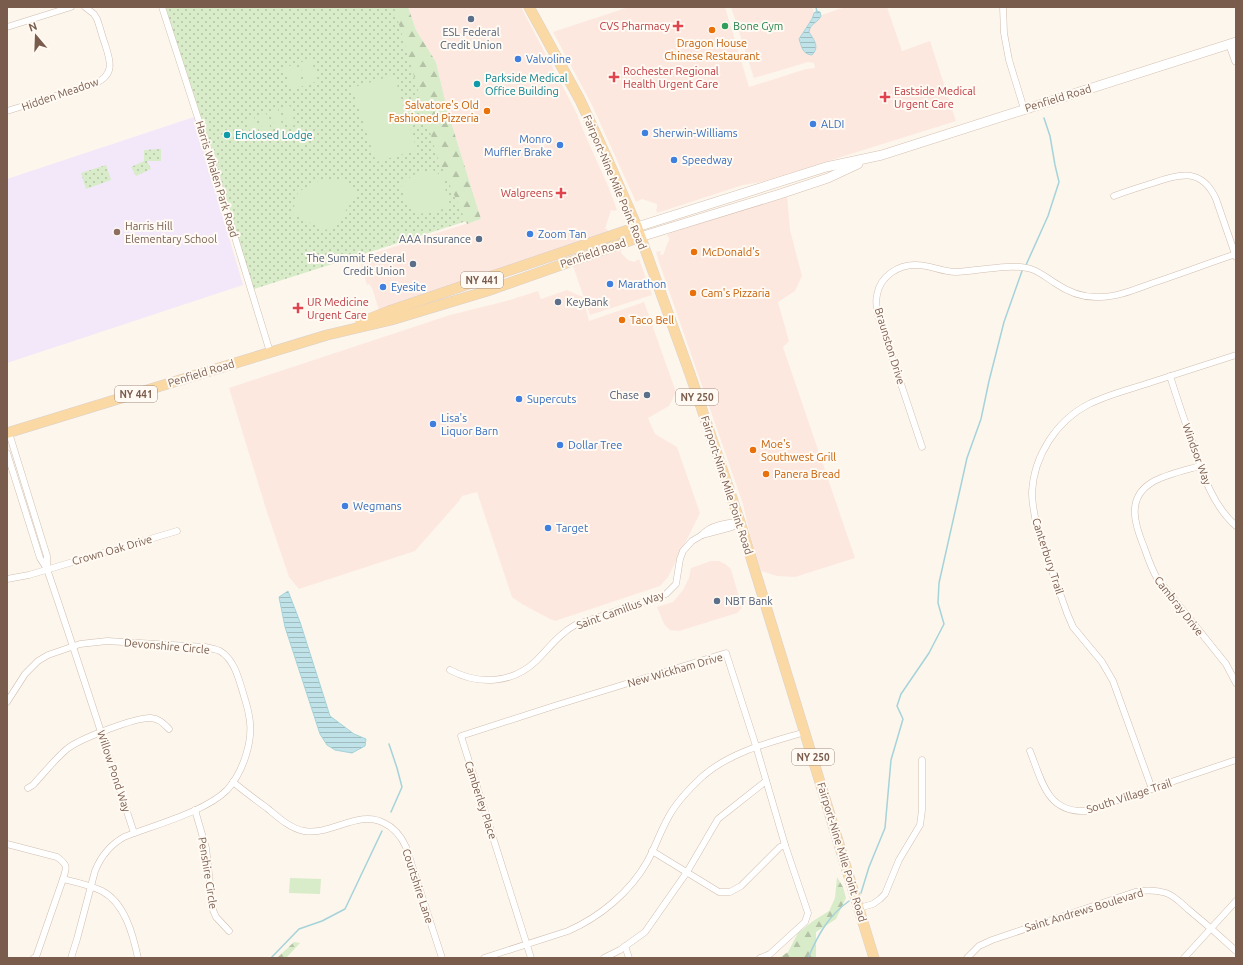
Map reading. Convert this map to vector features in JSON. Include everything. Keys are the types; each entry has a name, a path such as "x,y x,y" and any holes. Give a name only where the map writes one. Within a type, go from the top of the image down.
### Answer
{"main road":[{"name":"Fairport-Nine Mile Point Road","path":"529,7 580,100 637,227 690,374 740,522 874,958"},
{"name":"Penfield Road","path":"327,335 389,311 637,227 826,167 880,155 1233,43"},
{"name":"Penfield Road","path":"8,433 327,335 391,320 487,292 640,237 828,178 880,155"}],"street":[{"path":"7,27 71,7"},
{"name":"Hidden Meadow","path":"7,111 100,82 110,70 110,60 97,19 94,14 85,7"},
{"name":"Harris Whalen Park Road","path":"162,7 207,146 270,352"},
{"path":"1003,7 1004,33 1009,60 1024,109"},
{"path":"1233,43 1236,61"},
{"path":"1114,196 1180,175 1188,175 1202,180 1212,190 1236,255"},
{"name":"Braunston Drive","path":"922,447 879,318 876,303 876,295 881,283 886,277 897,269 915,264 955,272 1017,267 1025,268 1038,272 1065,289 1075,293 1102,297 1112,296 1136,289 1236,255"},
{"name":"Canterbury Trail","path":"1152,789 1113,681 1102,662 1073,627 1067,613 1038,531 1033,506 1032,492 1034,478 1038,462 1050,437 1063,423 1077,412 1099,400 1236,355"},
{"name":"Windsor Way","path":"1170,376 1206,481 1225,514 1236,526"},
{"name":"Willow Pond Way","path":"8,433 47,556 47,569"},
{"name":"Willow Pond Way","path":"7,453 40,558 47,569 74,646 100,732 134,833"},
{"name":"Cambray Drive","path":"1200,466 1150,483 1137,500 1135,507 1136,523 1148,558 1157,578 1226,664 1236,683"},
{"name":"Saint Camillus Way","path":"450,670 474,680 493,680 511,676 523,671 536,661 566,630 575,625 666,594 676,584 680,559 683,551 692,541 702,535 732,527 740,522"},
{"name":"Crown Oak Drive","path":"47,569 177,531"},
{"path":"7,579 29,575 47,569"},
{"name":"Devonshire Circle","path":"7,702 25,674 35,664 48,655 86,643 107,641 205,646 220,651 228,658 235,668 250,715 250,744 242,768 226,791 208,804 134,833"},
{"name":"New Wickham Drive","path":"554,706 726,653 756,746 785,845 808,913 805,922 770,954 760,958"},
{"name":"Camberley Place","path":"531,958 461,736 554,706"},
{"path":"28,788 33,785 67,749 76,743 100,732 142,718 157,719 169,729"},
{"path":"484,958 578,927 608,907 638,876 647,862 676,806 693,786 707,773 722,762 756,746 805,732"},
{"name":"South Village Trail","path":"1030,751 1049,795 1055,802 1069,810 1077,812 1086,811 1236,760"},
{"path":"859,908 873,904 885,894 899,860 920,825 922,810 922,760"},
{"path":"604,958 645,932 687,872 718,819 766,780"},
{"name":"Courtshire Lane","path":"233,782 287,824 304,831 312,832 327,830 362,819 372,818 390,825 401,836 406,847 442,958"},
{"name":"Penshire Circle","path":"195,810 206,848 213,910 216,917 229,931"},
{"path":"71,958 99,862 116,842 134,833"},
{"path":"7,844 57,857 64,862 66,868 34,958"},
{"path":"652,851 718,892 730,892 742,886 780,848 785,845"},
{"path":"63,879 91,886 103,891 113,899 119,907 129,928 138,958"},
{"name":"Saint Andrews Boulevard","path":"967,958 979,946 992,940 1141,891 1154,891 1170,895 1212,929 1236,951"},
{"path":"1184,958 1236,901"},
{"path":"625,946 629,958"}],"shaded area":[{"path":"408,7 521,7 577,114 617,210 611,210 605,229 607,229 608,232 379,310 372,288 369,284 367,285 359,258 481,219 447,109 436,62 416,30"},
{"path":"629,7 725,7 749,87 806,69 815,68 814,63 808,62 754,78 731,7 812,7 816,17 845,7 887,7 902,51 930,41 956,121 761,182 743,185 657,213 657,204 642,199 636,202 592,105 553,32"},
{"name":"Harris Hill Elementary School","path":"194,117 243,285 7,363 7,179"},
{"path":"787,195 790,230 802,276 795,291 778,302 789,341 783,347 855,558 795,577 777,576 761,571 750,535 743,504 656,252 661,251 660,254 663,255 670,237 669,238 667,235 671,233"},
{"path":"621,250 621,253 628,260 634,262 639,259 652,295 590,315 573,266"},
{"path":"567,290 583,297 589,321 644,302 676,392 669,406 648,418 655,434 677,447 700,513 668,577 660,586 555,621 548,618 512,597 477,492 462,496 415,551 299,589 289,577 266,509 229,388 450,315 506,301 538,291 541,299"},
{"path":"711,561 719,561 731,569 742,608 737,613 679,631 670,630 664,624 657,607 673,602 683,590 689,578 691,568"}],"green space":[{"path":"165,7 403,7 473,219 254,289"},
{"path":"394,7 408,7 416,30 436,62 447,109 481,219 467,224 437,156"},
{"path":"311,59 318,81 306,85 299,63"},
{"path":"296,64 303,86 291,90 284,68"},
{"path":"394,75 417,150 376,162 352,88"},
{"path":"290,106 295,125 288,127 282,108"},
{"path":"278,109 283,129 276,131 270,112"},
{"path":"266,113 272,133 264,135 258,116"},
{"path":"254,117 260,136 252,138 246,119"},
{"path":"161,149 161,161 147,161 151,169 136,176 131,167 144,161 144,150"},
{"path":"106,165 111,180 86,189 81,173"},
{"path":"433,170 444,178 446,194 451,207 416,214 405,203 401,185 413,175"},
{"path":"341,179 358,193 335,226 325,230 292,214 298,192 320,180"},
{"path":"837,877 843,887 846,898 836,919 816,932 816,958 779,958 788,952 798,933 829,911 835,898"},
{"path":"290,878 321,879 320,894 289,893"},
{"path":"294,942 300,943 286,958 277,958"}],"water":[{"path":"817,11 820,12 821,16 812,25 809,32 816,46 816,49 812,55 804,52 799,39 812,19 814,13"},
{"path":"288,591 300,622 330,716 354,734 366,739 365,746 352,753 335,750 327,745 320,734 285,627 279,597"}],"waterway":[{"path":"816,7 817,13"},
{"path":"1026,265 1048,216 1059,182 1050,136 1044,118"},
{"path":"861,893 869,867 885,828 891,760 903,719 897,706 901,694 929,653 944,624 938,603 939,583 967,458 981,419 1004,322 1022,271"},
{"path":"389,744 402,787 391,812"},
{"path":"271,958 299,929 322,921 345,909 382,831"},
{"path":"808,958 824,926 835,913 849,901"}],"place":[{"name":"ESL Federal Credit Union","path":"471,19"},
{"name":"CVS Pharmacy","path":"678,26"},
{"name":"Bone Gym","path":"725,26"},
{"name":"Dragon House Chinese Restaurant","path":"712,30"},
{"name":"Valvoline","path":"518,59"},
{"name":"Rochester Regional Health Urgent Care","path":"614,77"},
{"name":"Parkside Medical Office Building","path":"477,84"},
{"name":"Eastside Medical Urgent Care","path":"885,97"},
{"name":"Salvatore's Old Fashioned Pizzeria","path":"487,111"},
{"name":"ALDI","path":"813,124"},
{"name":"Sherwin-Williams","path":"645,133"},
{"name":"Enclosed Lodge","path":"227,135"},
{"name":"Monro Muffler Brake","path":"560,145"},
{"name":"Speedway","path":"674,160"},
{"name":"Walgreens","path":"561,193"},
{"name":"Harris Hill Elementary School","path":"117,232"},
{"name":"Zoom Tan","path":"530,234"},
{"name":"AAA Insurance","path":"479,239"},
{"name":"McDonald's","path":"694,252"},
{"name":"The Summit Federal Credit Union","path":"413,264"},
{"name":"Marathon","path":"610,284"},
{"name":"Eyesite","path":"383,287"},
{"name":"Cam's Pizzaria","path":"693,293"},
{"name":"KeyBank","path":"558,302"},
{"name":"UR Medicine Urgent Care","path":"298,308"},
{"name":"Taco Bell","path":"622,320"},
{"name":"Chase","path":"647,395"},
{"name":"Supercuts","path":"519,399"},
{"name":"Lisa's Liquor Barn","path":"433,424"},
{"name":"Dollar Tree","path":"560,445"},
{"name":"Moe's Southwest Grill","path":"753,450"},
{"name":"Panera Bread","path":"766,474"},
{"name":"Wegmans","path":"345,506"},
{"name":"Target","path":"548,528"},
{"name":"NBT Bank","path":"717,601"}]}
